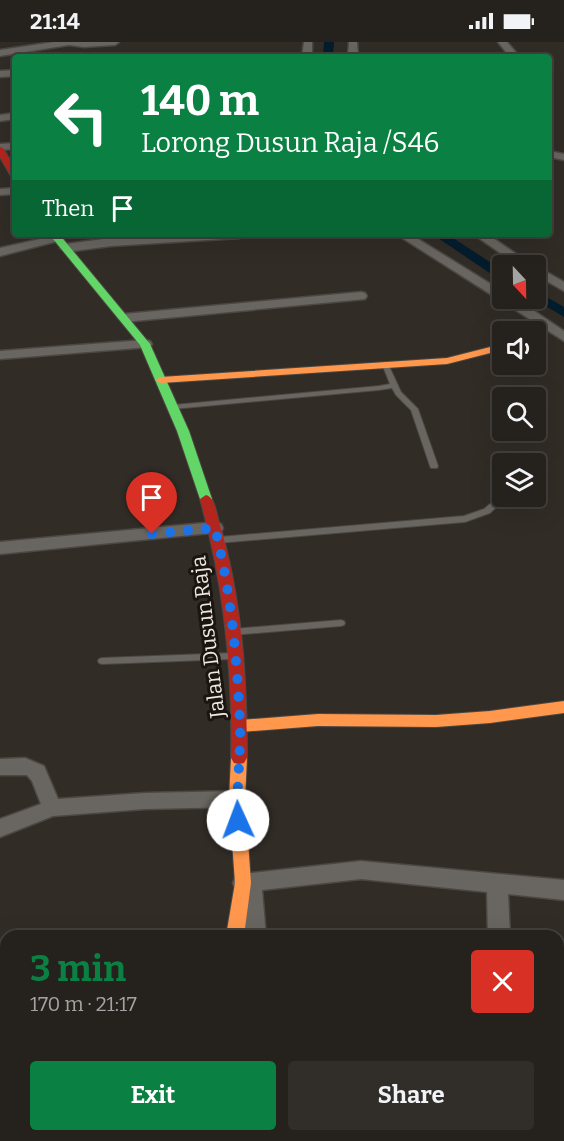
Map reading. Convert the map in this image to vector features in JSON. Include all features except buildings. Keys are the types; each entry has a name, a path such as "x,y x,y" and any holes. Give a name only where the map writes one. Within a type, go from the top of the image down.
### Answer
{"main road":[{"path":"0,149 12,171"},
{"name":"Jalan Dusun Raja","path":"59,240 145,344 183,431 216,534 233,632 240,726 237,799 247,882 236,930"},
{"path":"161,380 447,361 492,350"},
{"path":"240,726 318,720 436,721 490,717 564,707"}],"street":[{"path":"0,53 72,42 84,44 115,42"},
{"path":"502,42 512,54"},
{"path":"0,252 59,240 111,242 203,237"},
{"path":"407,237 492,290"},
{"path":"484,237 511,255"},
{"path":"546,276 564,287"},
{"path":"124,318 361,296"},
{"path":"523,309 559,331"},
{"path":"0,355 145,344"},
{"path":"0,548 216,534"},
{"path":"0,767 28,765 35,769 52,808"},
{"path":"0,828 52,808 145,801 237,799"},
{"path":"254,930 247,882 361,870 564,890"},
{"path":"497,883 499,930"}],"lane":[{"path":"385,364 398,393 414,409 434,466"},
{"path":"173,407 394,385"},
{"path":"216,534 465,519 492,507"},
{"path":"233,632 341,623"},
{"path":"102,661 235,655"}],"waterway":[{"path":"328,54 329,42"},
{"path":"443,237 492,269"},
{"path":"546,301 564,313"}],"traffic: fast":[{"path":"56,237 145,344 183,431 206,499"}],"traffic: slow":[{"path":"161,380 447,361 492,350"},
{"path":"240,726 318,720 436,721 490,717 564,707"},
{"path":"236,930 243,883 237,799 239,758"}],"traffic: jam":[{"path":"0,150 12,171"},
{"path":"206,499 223,562 229,595 237,660 239,758"}],"route":[{"path":"152,534 215,528 227,587 235,650 240,726 238,820"}]}
